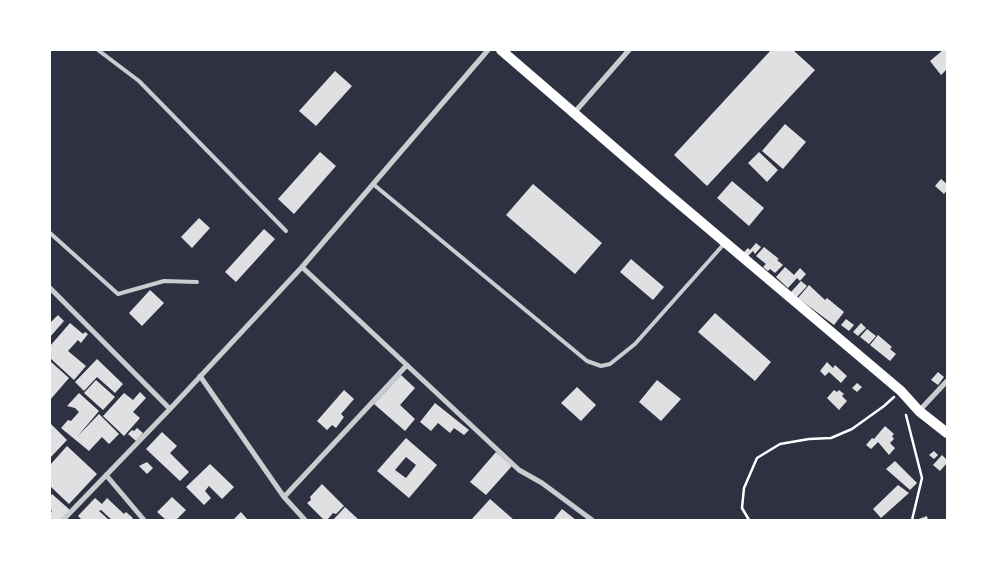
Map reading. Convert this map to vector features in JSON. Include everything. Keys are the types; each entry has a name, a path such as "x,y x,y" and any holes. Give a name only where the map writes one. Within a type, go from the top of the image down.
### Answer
{"main road":[{"path":"501,50 900,391 947,434"}],"street":[{"path":"63,520 170,409 302,267 488,50"},
{"path":"574,113 629,50"},
{"path":"302,267 519,470 542,483 592,520"},
{"path":"50,288 170,409"},
{"path":"284,497 407,365"},
{"path":"200,376 284,497 305,520"},
{"path":"920,411 947,381"},
{"path":"106,475 144,520"}],"lane":[{"path":"98,50 139,81 286,231"},
{"path":"373,184 587,361 601,366 610,364 635,344 725,243"},
{"path":"50,233 118,294 164,281 197,282"}],"path":[{"path":"749,520 742,508 744,488 757,458 780,444 809,439 831,438 852,429 884,406 900,391"},
{"path":"905,410 922,478 912,520"}],"building":[{"path":"771,50 793,50 815,70 707,186 674,155"},
{"path":"943,50 947,51 947,69 941,75 930,61"},
{"path":"335,71 352,86 316,126 299,111"},
{"path":"785,124 806,142 783,169 762,151"},
{"path":"320,152 336,166 294,214 278,199"},
{"path":"759,152 778,170 767,182 748,163"},
{"path":"941,179 947,184 947,190 944,194 935,186"},
{"path":"732,181 764,208 749,226 717,198"},
{"path":"533,184 602,243 575,274 506,215"},
{"path":"199,218 210,228 192,248 181,237"},
{"path":"264,229 275,239 236,282 225,272"},
{"path":"756,243 761,247 755,254 753,251 748,256 744,252 748,248 750,250"},
{"path":"764,247 779,259 777,260 783,265 775,273 763,267 766,264 756,256"},
{"path":"631,259 664,287 653,300 620,272"},
{"path":"785,267 794,275 800,268 806,274 800,281 797,278 788,288 776,277"},
{"path":"801,281 807,286 797,297 791,292"},
{"path":"809,285 825,300 827,298 844,312 834,325 798,298"},
{"path":"150,290 164,303 142,326 129,313"},
{"path":"715,313 771,362 755,381 698,332"},
{"path":"58,315 64,321 50,337 50,323"},
{"path":"846,319 854,325 849,331 841,325"},
{"path":"70,323 83,334 85,332 88,334 81,343 78,340 68,351 86,366 74,380 50,358 50,346"},
{"path":"861,323 866,328 858,336 853,332"},
{"path":"867,329 876,336 869,344 860,337"},
{"path":"878,335 892,347 890,349 896,354 890,361 870,345"},
{"path":"97,359 123,384 115,393 97,377 84,391 75,382"},
{"path":"50,361 69,378 50,400"},
{"path":"827,362 833,368 835,365 847,376 841,383 829,372 825,376 820,371"},
{"path":"938,372 944,377 938,385 931,380"},
{"path":"401,375 415,388 400,405 415,419 405,431 374,404"},
{"path":"96,380 115,397 103,410 84,393"},
{"path":"657,380 681,399 661,421 639,402"},
{"path":"857,383 862,387 857,392 852,388"},
{"path":"577,387 596,405 581,421 561,403"},
{"path":"344,390 354,399 341,414 344,417 336,428 332,425 327,430 317,421"},
{"path":"834,390 837,392 839,390 844,394 842,396 847,401 839,410 827,398"},
{"path":"140,392 146,398 133,412 140,418 124,436 103,416 124,393 133,400"},
{"path":"79,393 99,411 77,437 99,414 119,434 109,444 102,437 89,451 61,428 79,412 75,408 67,406"},
{"path":"435,403 469,430 464,435 454,428 450,433 438,423 431,431 420,422"},
{"path":"50,423 67,440 50,458"},
{"path":"885,426 894,434 892,436 894,439 890,443 895,448 889,455 878,442 871,449 866,445"},
{"path":"137,428 143,433 136,441 128,434"},
{"path":"162,432 177,446 170,453 189,472 180,481 146,449"},
{"path":"406,438 437,465 409,498 377,471","holes":["406,457 416,465 406,478 395,470"]},
{"path":"67,446 97,474 69,504 50,486 50,465"},
{"path":"934,451 938,455 934,459 929,455"},
{"path":"496,452 512,466 486,495 470,482"},
{"path":"942,455 947,460 947,463 940,471 933,465"},
{"path":"895,461 917,483 910,490 886,469"},
{"path":"147,462 153,468 147,474 139,466"},
{"path":"210,464 234,487 222,499 209,486 205,491 211,498 204,505 186,487"},
{"path":"322,484 344,506 336,514 333,513 327,520 324,520 307,503"},
{"path":"898,485 909,493 881,518 873,509"},
{"path":"52,494 70,510 60,520 50,520 50,513 52,511 50,509 50,496"},
{"path":"172,497 186,510 176,520 166,520 157,512"},
{"path":"95,498 102,504 107,498 124,514 126,512 133,518 131,520 112,520 101,510 99,511 109,520 82,520 78,516"},
{"path":"490,499 514,520 471,520"},
{"path":"345,507 359,520 333,520"},
{"path":"562,509 576,520 553,520"},
{"path":"241,512 248,520 233,520"},
{"path":"927,516 928,520 916,520"}]}
